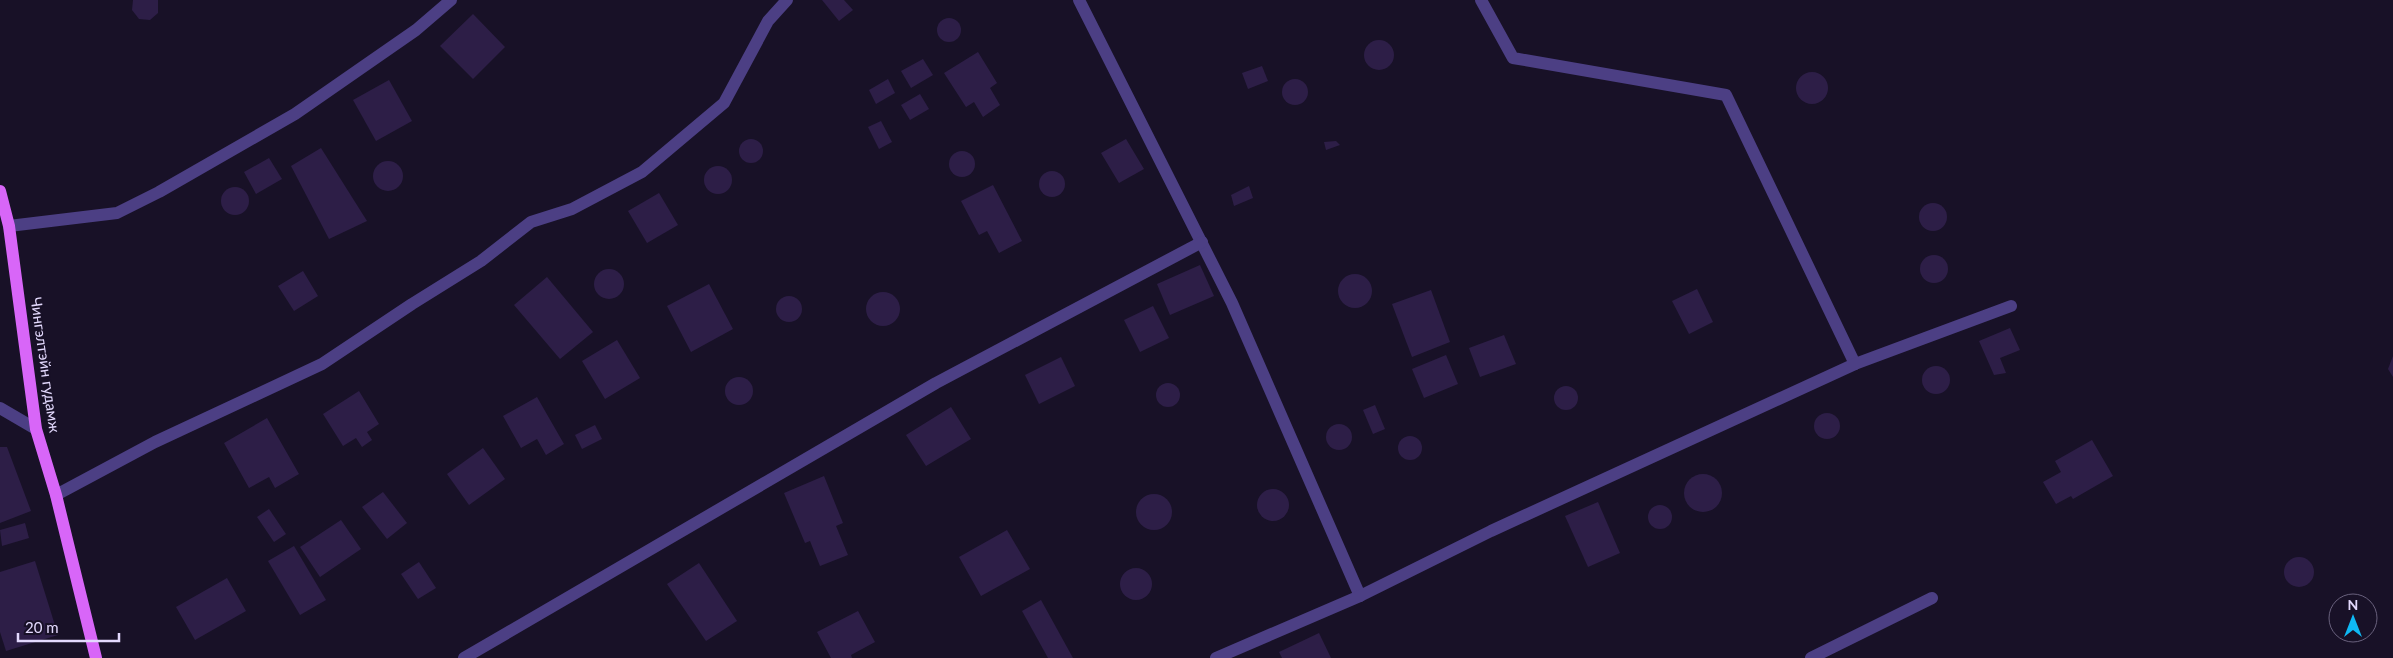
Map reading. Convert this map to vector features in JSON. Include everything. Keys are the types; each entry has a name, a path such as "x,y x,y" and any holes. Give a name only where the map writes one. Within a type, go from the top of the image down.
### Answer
{"main road":[{"name":"Чингэлтэйн гудамж","path":"0,191 9,226 36,429 56,495 96,658"}],"street":[{"path":"9,226 117,213 143,200 295,114 416,30 452,0"},
{"path":"56,495 155,442 322,364 481,261 531,222 572,209 642,172 724,102 768,21 787,0"},
{"path":"1079,0 1232,303 1360,596"},
{"path":"1481,0 1513,58 1726,95 1855,364"},
{"path":"464,658 936,383 1202,242"},
{"path":"1216,658 1360,596 1491,530 1855,364 2011,306"},
{"path":"0,408 36,429"},
{"path":"1811,658 1932,598"}],"building":[{"path":"133,0 158,0 158,13 150,20 139,19 132,10"},
{"path":"822,0 844,0 853,10 839,21"},
{"path":"473,14 505,47 473,79 440,46"},
{"path":"944,18 954,18 961,25 961,35 954,42 944,42 937,35 937,25"},
{"path":"1379,40 1385,41 1393,49 1393,61 1385,69 1379,70 1373,69 1365,61 1364,55 1365,49 1373,41"},
{"path":"978,52 997,83 990,88 1000,105 983,117 974,102 966,107 944,73"},
{"path":"923,59 933,75 911,88 901,71"},
{"path":"1262,66 1268,81 1248,89 1242,73"},
{"path":"1812,72 1818,73 1823,77 1827,82 1827,94 1823,99 1818,103 1812,104 1806,103 1801,99 1797,94 1796,88 1797,82 1801,77 1806,73"},
{"path":"888,79 895,93 876,104 869,90"},
{"path":"1295,79 1304,83 1308,92 1304,101 1295,105 1286,101 1282,92 1286,83"},
{"path":"389,80 412,121 376,141 353,100"},
{"path":"920,94 929,109 910,120 901,105"},
{"path":"881,121 892,142 879,149 868,127"},
{"path":"746,139 756,139 763,146 763,156 756,163 746,163 739,156 739,146"},
{"path":"1126,139 1144,169 1119,183 1101,153"},
{"path":"1336,141 1340,145 1326,150 1324,142"},
{"path":"321,148 367,221 329,239 291,166"},
{"path":"962,151 971,155 975,164 971,173 962,177 953,173 949,164 953,155"},
{"path":"269,158 282,179 256,194 244,172"},
{"path":"388,161 399,165 403,176 399,187 388,191 377,187 373,176 377,165"},
{"path":"718,166 728,170 732,180 728,190 718,194 708,190 704,180 708,170"},
{"path":"1052,171 1061,175 1065,184 1061,193 1052,197 1043,193 1039,184 1043,175"},
{"path":"993,185 1022,241 999,253 987,231 979,235 961,201"},
{"path":"1249,186 1253,198 1234,206 1231,195"},
{"path":"235,187 245,191 249,201 245,211 235,215 225,211 221,201 225,191"},
{"path":"659,193 678,225 647,243 628,211"},
{"path":"1933,203 1943,207 1947,217 1943,227 1933,231 1923,227 1919,217 1923,207"},
{"path":"1934,255 1944,259 1948,269 1944,279 1934,283 1924,279 1920,269 1924,259"},
{"path":"1200,265 1214,296 1170,315 1157,284"},
{"path":"609,269 620,273 624,284 620,295 609,299 598,295 594,284 598,273"},
{"path":"303,271 318,296 294,311 278,286"},
{"path":"1355,274 1367,279 1372,291 1367,303 1355,308 1343,303 1338,291 1343,279"},
{"path":"547,277 593,332 560,359 514,305"},
{"path":"709,284 733,329 691,352 667,306"},
{"path":"1697,289 1713,322 1689,334 1672,301"},
{"path":"1431,290 1450,342 1412,357 1392,304"},
{"path":"883,292 895,297 900,309 895,321 883,326 871,321 866,309 871,297"},
{"path":"789,296 798,300 802,309 798,318 789,322 780,318 776,309 780,300"},
{"path":"1153,306 1169,338 1140,352 1124,320"},
{"path":"2010,328 2020,350 2000,358 2006,373 1994,375 1979,341"},
{"path":"1504,335 1516,364 1480,377 1469,348"},
{"path":"617,340 640,378 605,399 582,361"},
{"path":"1446,355 1458,384 1424,398 1412,369"},
{"path":"2393,356 2393,377 2388,369"},
{"path":"1061,357 1075,386 1039,404 1025,375"},
{"path":"1936,366 1946,370 1950,380 1946,390 1936,394 1926,390 1922,380 1926,370"},
{"path":"739,377 749,381 753,391 749,401 739,405 729,401 725,391 729,381"},
{"path":"1163,383 1173,383 1180,390 1180,400 1173,407 1163,407 1156,400 1156,390"},
{"path":"1561,386 1571,386 1578,393 1578,403 1571,410 1561,410 1554,403 1554,393"},
{"path":"359,391 379,424 367,432 372,440 362,447 356,438 343,446 323,414"},
{"path":"537,397 564,444 546,455 537,439 521,448 503,416"},
{"path":"1375,405 1385,429 1373,434 1363,410"},
{"path":"951,407 971,439 926,466 906,435"},
{"path":"1827,413 1836,417 1840,426 1836,435 1827,439 1818,435 1814,426 1818,417"},
{"path":"267,418 299,474 275,488 269,477 249,488 224,443"},
{"path":"1339,424 1348,428 1352,437 1348,446 1339,450 1330,446 1326,437 1330,428"},
{"path":"595,425 602,439 582,449 575,435"},
{"path":"1410,436 1419,439 1422,448 1419,457 1410,460 1401,457 1398,448 1401,439"},
{"path":"2092,440 2113,476 2073,499 2071,496 2056,504 2043,482 2061,472 2055,461"},
{"path":"0,447 7,447 31,511 0,523"},
{"path":"483,448 505,479 469,505 447,474"},
{"path":"1703,474 1716,480 1722,493 1716,506 1703,512 1690,506 1684,493 1690,480"},
{"path":"824,476 843,523 836,526 848,555 820,566 810,541 805,543 784,493"},
{"path":"1273,489 1279,490 1284,494 1288,499 1288,511 1284,516 1279,520 1273,521 1267,520 1262,516 1258,511 1257,505 1258,499 1262,494 1267,490"},
{"path":"383,492 407,523 387,539 362,507"},
{"path":"1154,494 1166,500 1172,512 1166,524 1154,530 1142,524 1136,512 1142,500"},
{"path":"1598,502 1620,553 1588,567 1565,516"},
{"path":"1655,505 1665,505 1672,512 1672,522 1665,529 1655,529 1648,522 1648,512"},
{"path":"269,509 286,534 274,542 257,517"},
{"path":"341,520 361,549 320,577 300,547"},
{"path":"25,523 29,538 2,546 0,530"},
{"path":"1007,530 1030,569 981,596 959,557"},
{"path":"294,546 326,600 300,615 268,561"},
{"path":"2299,557 2310,561 2314,572 2310,583 2299,587 2288,583 2284,572 2288,561"},
{"path":"35,561 58,635 6,651 0,632 0,572"},
{"path":"419,562 436,588 418,599 401,574"},
{"path":"699,563 737,621 706,641 667,584"},
{"path":"1136,568 1148,572 1152,584 1148,596 1136,600 1124,596 1120,584 1124,572"},
{"path":"227,578 246,611 195,640 176,607"},
{"path":"1041,600 1073,658 1048,658 1022,611"},
{"path":"858,611 875,642 851,655 852,658 831,658 817,632"},
{"path":"1319,633 1331,658 1282,658 1279,652"}]}
